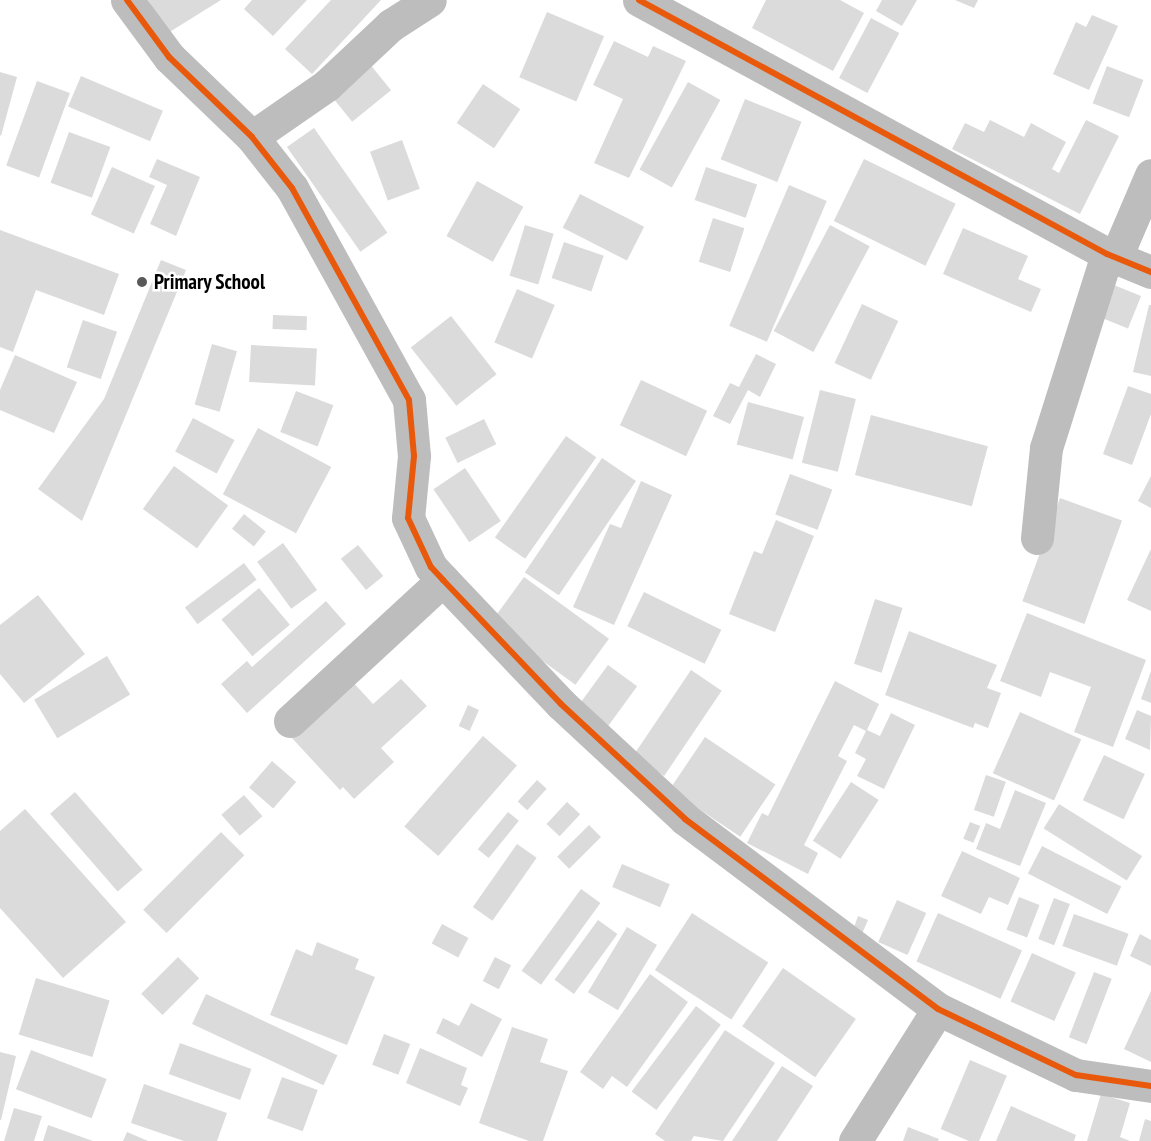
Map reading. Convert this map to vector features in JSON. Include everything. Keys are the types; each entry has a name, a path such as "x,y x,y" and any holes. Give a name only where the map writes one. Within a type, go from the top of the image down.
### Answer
{"street":[{"path":"127,0 169,57 252,137 292,188 410,400 414,456 408,518 431,567 443,580 561,704 684,819 938,1009 1076,1075 1151,1086"},
{"path":"252,137 327,85 392,25 430,0"},
{"path":"639,0 1111,255 1151,272"},
{"path":"1037,538 1046,448 1111,255 1151,175"},
{"path":"290,721 443,580"},
{"path":"855,1141 938,1009"}],"building":[{"path":"148,0 221,0 168,33"},
{"path":"252,0 307,0 273,36 244,9"},
{"path":"331,0 381,0 312,74 285,49"},
{"path":"766,0 840,0 864,13 833,71 752,28"},
{"path":"882,0 917,0 902,26 876,11"},
{"path":"955,0 978,0 974,8"},
{"path":"547,12 604,36 576,102 519,77"},
{"path":"1092,15 1118,26 1089,90 1053,74 1076,22 1086,27"},
{"path":"871,18 899,33 867,93 839,78"},
{"path":"614,41 648,57 653,46 686,61 629,178 594,163 623,99 593,85"},
{"path":"369,63 391,90 352,122 330,94"},
{"path":"1107,66 1143,80 1129,117 1093,103"},
{"path":"0,72 17,77 1,136 0,135"},
{"path":"81,76 163,111 150,141 68,106"},
{"path":"37,81 70,93 39,178 6,166"},
{"path":"688,82 720,100 672,187 640,169"},
{"path":"483,84 520,109 494,148 457,123"},
{"path":"745,99 802,122 777,182 721,159"},
{"path":"990,120 1024,137 1031,123 1066,142 1052,169 1059,173 1086,120 1119,136 1080,214 952,149 965,123 984,132"},
{"path":"314,128 387,233 360,252 287,147"},
{"path":"69,132 110,147 92,198 51,183"},
{"path":"402,140 420,189 388,200 370,152"},
{"path":"157,159 200,177 176,236 150,224 167,185 149,177"},
{"path":"864,159 956,204 925,266 834,221"},
{"path":"112,167 155,186 134,234 91,215"},
{"path":"706,167 757,185 746,218 695,200"},
{"path":"477,181 523,207 493,262 446,236"},
{"path":"789,185 827,201 767,342 729,326"},
{"path":"580,194 644,227 627,261 563,228"},
{"path":"713,218 744,228 730,272 699,262"},
{"path":"525,225 554,234 538,284 510,276"},
{"path":"830,225 870,246 813,352 774,331"},
{"path":"963,228 1028,256 1018,279 1041,289 1031,312 943,274"},
{"path":"0,230 119,274 104,315 36,290 13,352 0,347"},
{"path":"564,242 604,256 591,292 552,278"},
{"path":"161,260 186,270 82,521 38,489 104,399"},
{"path":"1104,281 1141,296 1128,328 1091,313"},
{"path":"517,289 555,305 532,358 494,342"},
{"path":"862,304 898,321 871,380 835,363"},
{"path":"1149,305 1151,305 1151,376 1133,372"},
{"path":"273,315 307,316 306,330 273,329"},
{"path":"451,316 497,374 456,406 411,347"},
{"path":"83,320 117,332 101,379 67,367"},
{"path":"212,344 237,351 220,412 195,405"},
{"path":"251,345 317,348 315,385 249,382"},
{"path":"756,354 776,364 760,397 748,390 730,424 713,416 730,383 739,387"},
{"path":"15,355 77,382 54,433 0,410 0,390"},
{"path":"641,380 707,411 686,456 620,425"},
{"path":"1128,386 1151,394 1151,414 1132,465 1103,454"},
{"path":"820,390 856,399 838,472 802,463"},
{"path":"296,391 333,405 318,446 280,432"},
{"path":"748,402 804,417 793,460 737,445"},
{"path":"871,415 988,446 972,506 855,475"},
{"path":"193,418 234,440 217,474 175,452"},
{"path":"484,419 496,444 458,463 445,438"},
{"path":"258,428 331,467 296,533 223,494"},
{"path":"566,436 596,457 525,559 495,538"},
{"path":"602,458 636,481 559,595 525,572"},
{"path":"174,466 228,505 197,548 143,509"},
{"path":"465,468 501,521 469,542 433,489"},
{"path":"790,474 832,489 818,530 775,514"},
{"path":"1151,476 1151,508 1138,501"},
{"path":"641,481 672,495 614,625 573,607 610,524 621,528"},
{"path":"1060,498 1122,521 1084,624 1022,601"},
{"path":"244,514 266,532 254,546 232,529"},
{"path":"776,520 814,536 775,632 729,614 754,551 762,554"},
{"path":"283,543 317,590 291,609 257,562"},
{"path":"358,545 383,576 366,590 341,559"},
{"path":"1151,549 1151,611 1127,600"},
{"path":"244,563 257,580 198,624 185,608"},
{"path":"524,577 609,639 575,685 490,623"},
{"path":"259,588 290,625 252,656 221,619"},
{"path":"644,592 721,630 705,664 627,626"},
{"path":"38,595 85,654 24,703 0,674 0,625"},
{"path":"875,599 903,608 882,673 854,664"},
{"path":"326,601 346,624 247,713 221,684 247,661 252,667"},
{"path":"1027,613 1146,660 1113,747 1074,732 1091,687 1050,672 1041,697 1000,681"},
{"path":"909,631 997,665 987,688 1001,693 988,728 975,723 973,728 885,695"},
{"path":"107,656 130,695 57,738 34,700"},
{"path":"608,665 637,686 604,732 574,711"},
{"path":"691,670 722,691 664,776 633,755"},
{"path":"1151,671 1151,703 1141,699"},
{"path":"401,679 427,706 381,748 394,762 354,799 343,787 340,790 291,737 352,681 373,704"},
{"path":"835,681 879,704 867,730 880,736 891,713 915,725 884,789 857,776 866,759 855,753 866,731 854,725 838,756 847,761 804,845 818,853 808,874 747,843 762,813 768,816"},
{"path":"468,705 479,710 470,731 459,726"},
{"path":"1137,710 1151,716 1150,750 1125,739"},
{"path":"1020,712 1081,739 1054,800 993,773"},
{"path":"483,736 517,766 438,856 404,827"},
{"path":"705,737 775,785 740,837 670,789"},
{"path":"1104,755 1145,774 1124,819 1083,800"},
{"path":"272,761 296,782 273,808 249,787"},
{"path":"986,775 1006,782 994,817 974,810"},
{"path":"537,780 547,789 527,810 518,802"},
{"path":"851,782 879,800 841,859 813,841"},
{"path":"1015,790 1046,803 1020,866 976,849 986,823 1000,829"},
{"path":"75,792 143,870 118,891 50,814"},
{"path":"244,795 262,816 240,836 221,815"},
{"path":"567,802 580,814 560,836 547,824"},
{"path":"1059,804 1142,856 1127,881 1044,829"},
{"path":"25,809 126,922 63,978 0,908 0,831"},
{"path":"508,812 519,821 489,858 478,849"},
{"path":"970,822 980,826 973,843 963,839"},
{"path":"589,825 601,837 569,869 557,857"},
{"path":"221,832 244,855 167,933 143,910"},
{"path":"517,844 537,858 492,921 473,907"},
{"path":"1042,846 1121,886 1107,914 1028,874"},
{"path":"962,851 1020,878 1008,905 989,897 981,914 941,896"},
{"path":"622,864 670,884 660,907 612,887"},
{"path":"581,889 600,903 541,985 522,971"},
{"path":"1019,897 1040,905 1027,938 1006,930"},
{"path":"1054,898 1070,904 1054,945 1038,939"},
{"path":"897,900 926,913 908,955 878,942"},
{"path":"692,913 768,963 731,1020 655,970"},
{"path":"938,913 1022,950 1000,999 916,961"},
{"path":"1074,914 1129,934 1117,966 1062,946"},
{"path":"858,916 868,920 861,936 852,933"},
{"path":"598,920 617,934 574,994 555,980"},
{"path":"442,924 468,938 458,958 432,943"},
{"path":"627,927 657,945 618,1010 588,992"},
{"path":"1140,934 1151,940 1151,966 1130,956"},
{"path":"317,942 359,959 355,969 375,977 347,1045 270,1015 296,949 312,956"},
{"path":"1032,953 1076,973 1054,1021 1010,1001"},
{"path":"178,957 199,978 162,1015 141,994"},
{"path":"495,957 511,965 499,989 483,981"},
{"path":"783,968 856,1019 815,1077 742,1026"},
{"path":"1094,972 1112,979 1087,1044 1069,1037"},
{"path":"650,974 688,1002 627,1087 612,1076 603,1089 580,1072"},
{"path":"36,978 110,1001 92,1057 19,1034"},
{"path":"1151,991 1151,1062 1124,1049"},
{"path":"206,994 337,1055 323,1085 192,1024"},
{"path":"471,1003 502,1019 482,1057 436,1033 443,1018 459,1026"},
{"path":"696,1006 721,1025 656,1110 632,1091"},
{"path":"512,1027 548,1039 540,1062 568,1071 543,1141 529,1141 479,1123"},
{"path":"725,1030 775,1063 723,1141 694,1136 691,1141 665,1141 655,1134"},
{"path":"384,1034 410,1044 398,1075 372,1065"},
{"path":"180,1043 251,1069 240,1100 169,1074"},
{"path":"420,1048 467,1068 461,1085 468,1088 460,1106 406,1083"},
{"path":"31,1050 107,1079 92,1118 16,1089"},
{"path":"0,1052 16,1056 1,1120 0,1120"},
{"path":"970,1060 1007,1076 979,1141 969,1141 941,1129"},
{"path":"782,1066 813,1086 777,1141 732,1141"},
{"path":"282,1077 318,1090 303,1131 267,1118"},
{"path":"144,1084 227,1113 217,1141 184,1141 131,1123"},
{"path":"1101,1094 1130,1103 1120,1137 1130,1141 1087,1141"},
{"path":"1011,1106 1076,1135 1074,1141 996,1141"},
{"path":"14,1108 42,1116 34,1141 4,1141"},
{"path":"1145,1119 1151,1121 1151,1141 1139,1141"},
{"path":"48,1125 93,1141 43,1141"},
{"path":"908,1127 939,1139 938,1141 903,1141"},
{"path":"127,1132 148,1141 123,1141"}],"cycle path":[{"path":"127,0 169,57 252,137 292,188 409,400 414,456 408,518 431,567 443,580 561,704 685,819 938,1009 1076,1075 1151,1086"},
{"path":"639,0 1107,254 1151,272"}],"place":[{"name":"Primary School","path":"142,282"}]}
